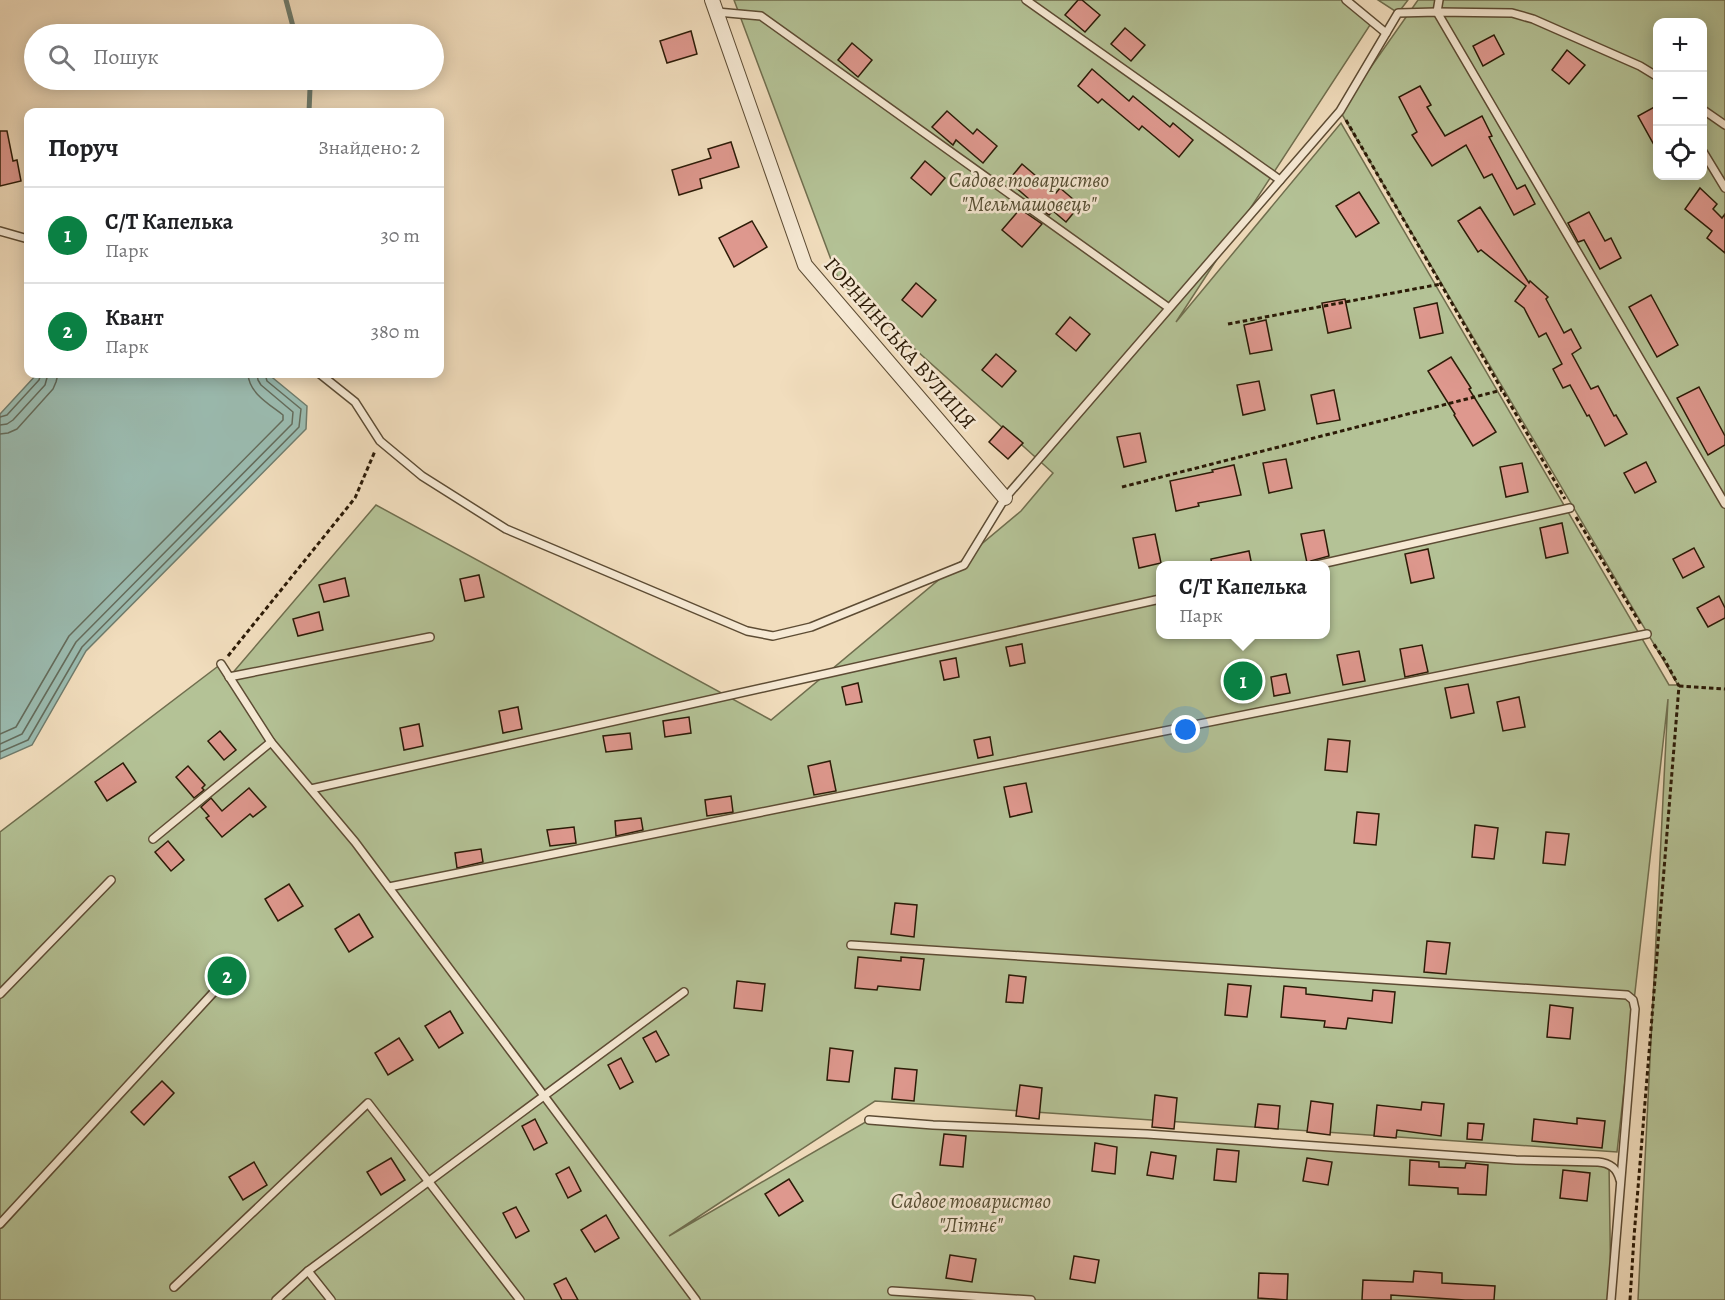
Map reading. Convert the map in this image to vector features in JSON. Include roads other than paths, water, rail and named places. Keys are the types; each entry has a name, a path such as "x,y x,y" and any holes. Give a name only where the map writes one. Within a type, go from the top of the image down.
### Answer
{"street":[{"name":"ГОРНИНСЬКА ВУЛИЦЯ","path":"715,6 805,265 1005,498"}],"lane":[{"path":"1026,0 1280,180"},
{"path":"1346,0 1386,33"},
{"path":"1439,0 1437,12 1725,504"},
{"path":"715,6 761,16 1169,308"},
{"path":"325,378 355,402 380,441 422,476 506,529 747,631 773,636 811,627 964,565 1005,498 1340,111 1398,13 1512,13 1533,19 1641,66 1653,74"},
{"path":"1707,112 1725,125"},
{"path":"1707,158 1725,188"},
{"path":"0,231 24,238"},
{"path":"1330,562 1570,508"},
{"path":"310,789 1156,600"},
{"path":"389,887 1647,634"},
{"path":"229,677 430,637"},
{"path":"221,664 271,742 355,842 696,1300"},
{"path":"153,839 271,742"},
{"path":"0,994 111,880"},
{"path":"851,945 1626,994 1633,1000 1635,1010 1611,1300"},
{"path":"0,1224 224,981"},
{"path":"276,1300 308,1271 684,992"},
{"path":"174,1287 368,1103 520,1300"},
{"path":"869,1120 1147,1134 1515,1160 1604,1162 1617,1172 1621,1185"},
{"path":"308,1271 331,1300"},
{"path":"892,1291 1031,1300"}],"water":[{"path":"33,378 273,378 307,406 306,429 86,651 32,745 0,759 0,414"}],"waterway":[{"path":"286,0 292,24"},
{"path":"309,108 310,90"}],"place":[{"name":"С/Т Капелька","path":"1243,681"},
{"name":"Квант","path":"227,976"}],"park label":[{"name":"Садове товариство \"Мельмашовець\"","path":"1029,192"},
{"name":"Садвое товариство \"Літнє\"","path":"971,1213"}]}
